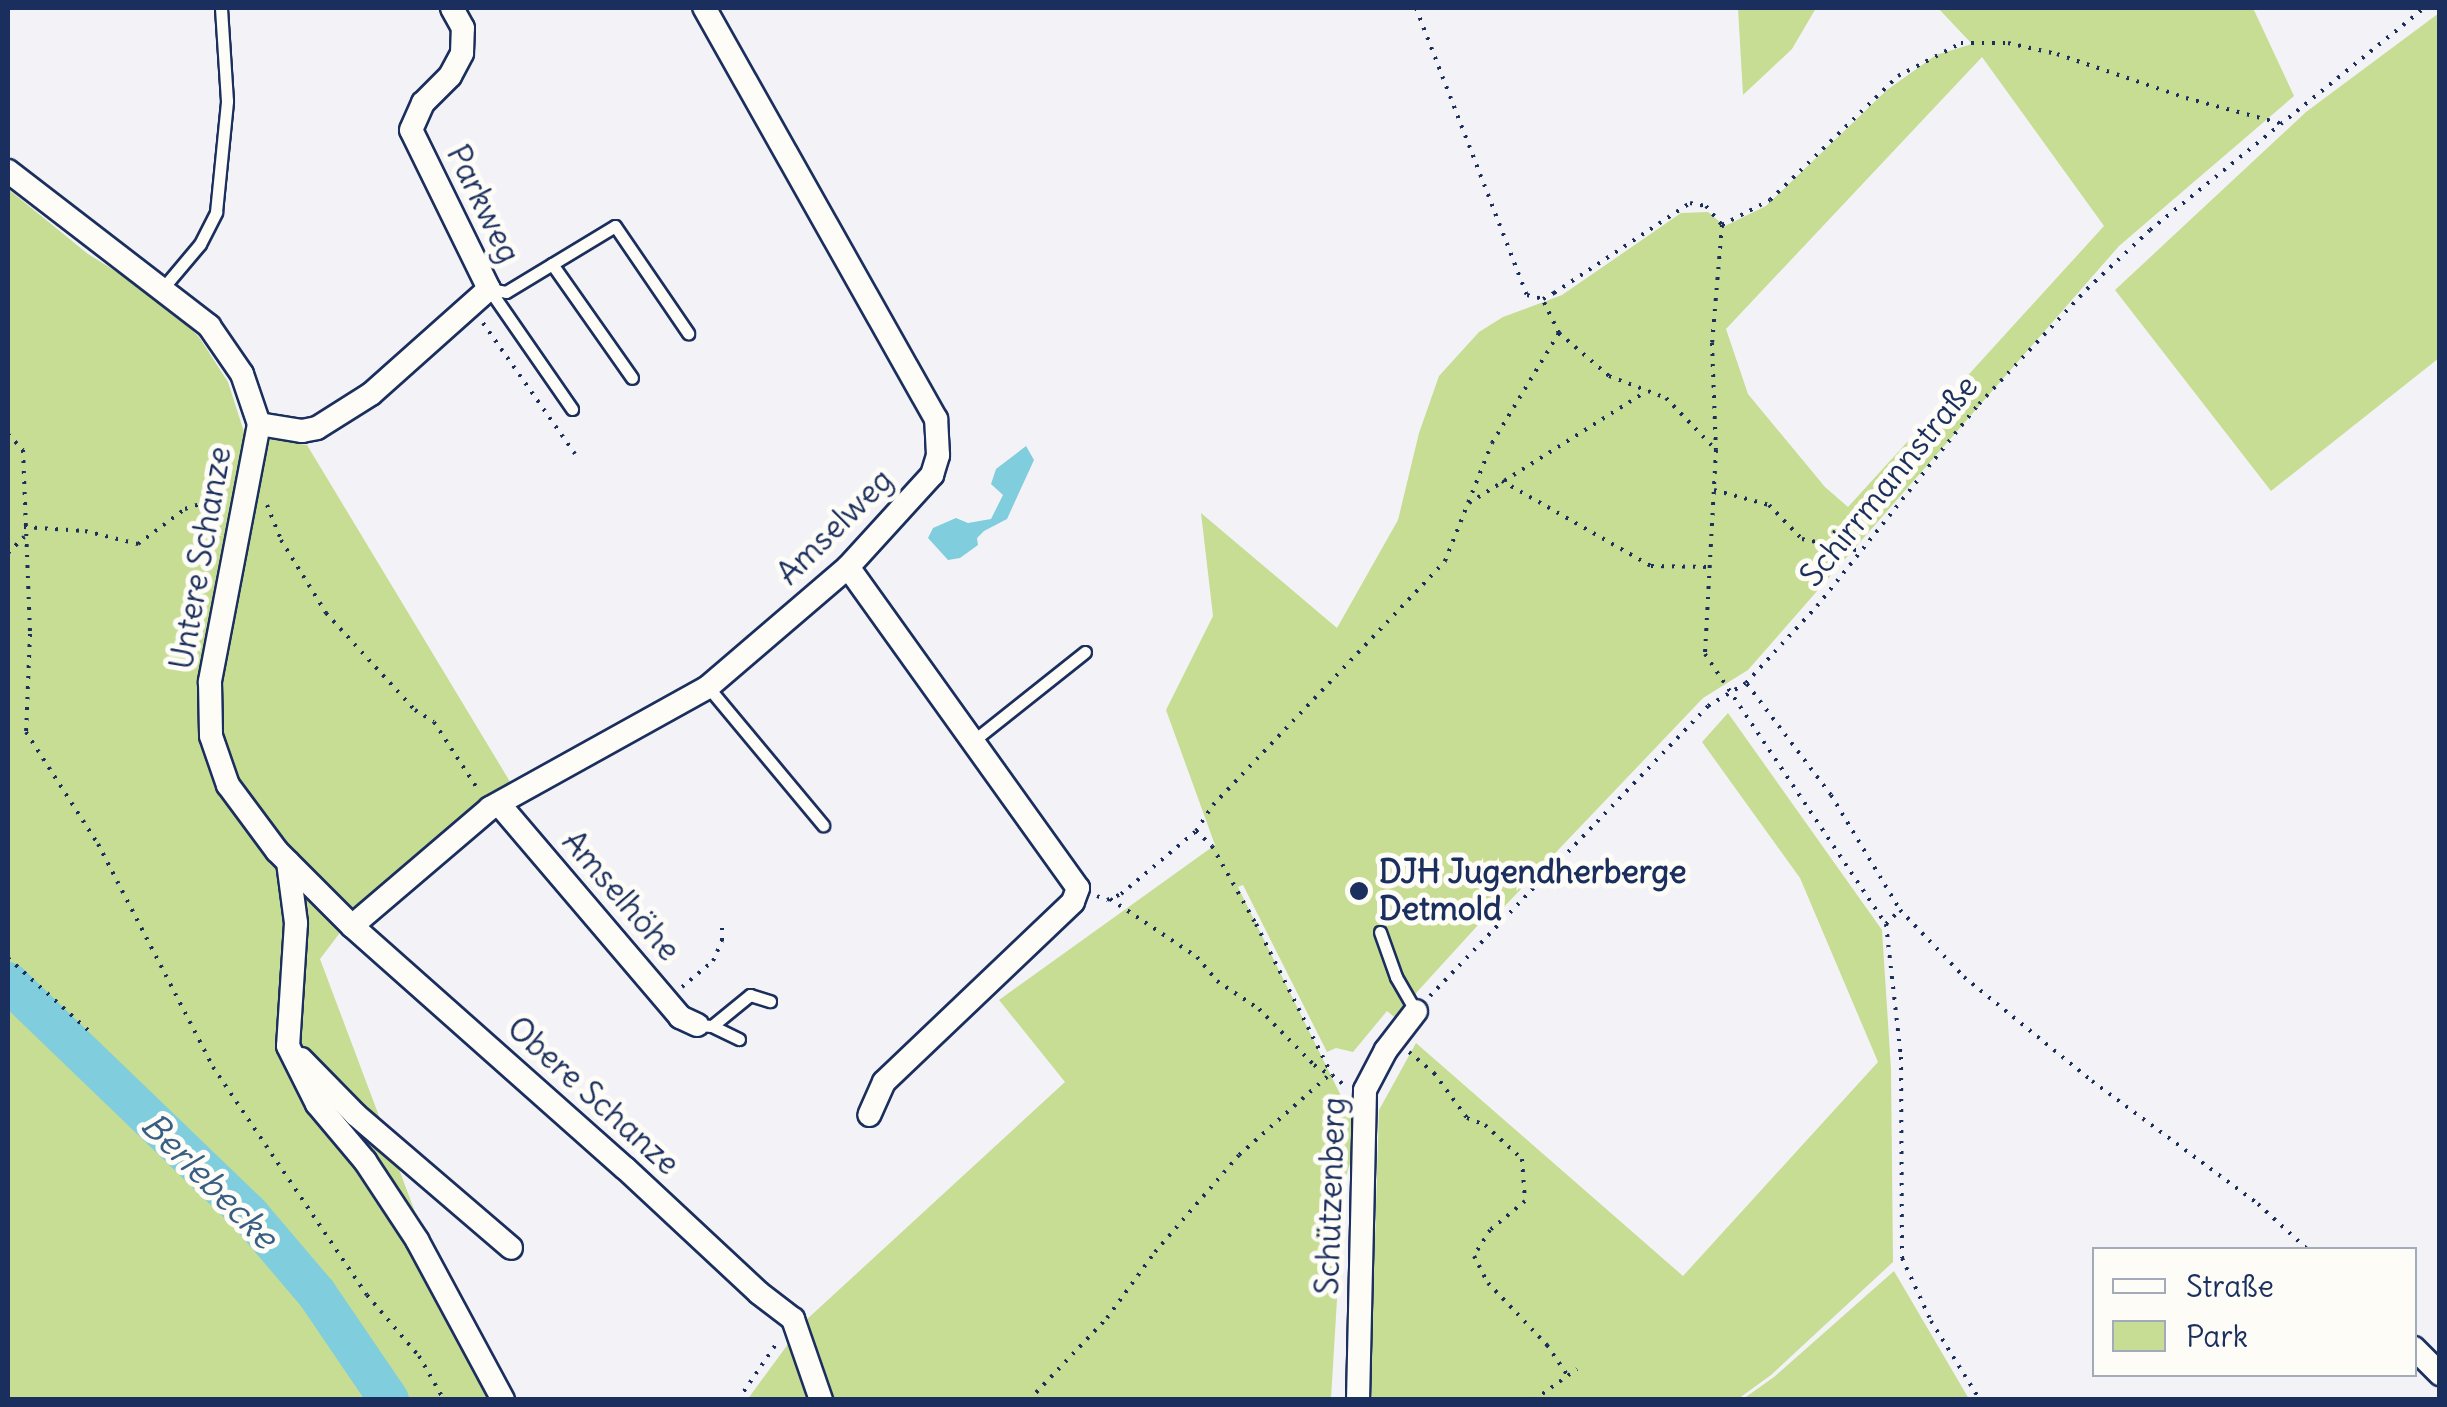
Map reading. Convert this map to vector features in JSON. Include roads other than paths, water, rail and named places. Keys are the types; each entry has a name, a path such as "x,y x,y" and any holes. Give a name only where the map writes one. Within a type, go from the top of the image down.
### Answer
{"street":[{"name":"Parkweg","path":"259,424 302,431 317,428 371,394 489,289 411,130 422,103 450,76 462,53 462,28 452,8"},
{"name":"Amselweg","path":"352,926 495,806 708,688 848,568 932,474 938,455 936,419 790,169 704,8"},
{"name":"Untere Schanze","path":"8,171 97,244 163,288 209,326 242,374 259,424 210,682 211,736 228,785 288,862"},
{"path":"848,568 1078,888 1073,902 884,1082 869,1115"},
{"name":"Amselhöhe","path":"495,806 680,1017 704,1026"},
{"path":"288,862 296,923 288,1046 317,1104 365,1161 417,1240 503,1400"},
{"name":"Obere Schanze","path":"288,862 352,926 625,1168 758,1294 793,1319 821,1400"},
{"name":"Schützenberg","path":"1358,1400 1364,1090 1416,1011"},
{"path":"288,1046 356,1114 511,1248"},
{"path":"2417,1351 2440,1374"}],"lane":[{"path":"163,288 200,244 216,212 226,102 221,8"},
{"path":"489,289 506,292 615,226 688,333"},
{"path":"552,264 632,378"},
{"path":"489,289 572,409"},
{"path":"973,741 1085,652"},
{"path":"708,688 823,825"},
{"path":"1380,932 1396,977 1416,1011"},
{"path":"704,1026 750,996 770,1001"},
{"path":"704,1026 739,1039"}],"water":[{"path":"1026,446 1034,460 1007,519 984,531 977,538 978,545 960,558 948,560 928,538 933,528 956,518 968,523 991,519 1003,495 991,484 996,469"}],"waterway":[{"name":"Berlebecke","path":"8,982 249,1214 317,1294 389,1400"}],"place":[{"name":"DJH Jugendherberge Detmold","path":"1359,891"}]}
